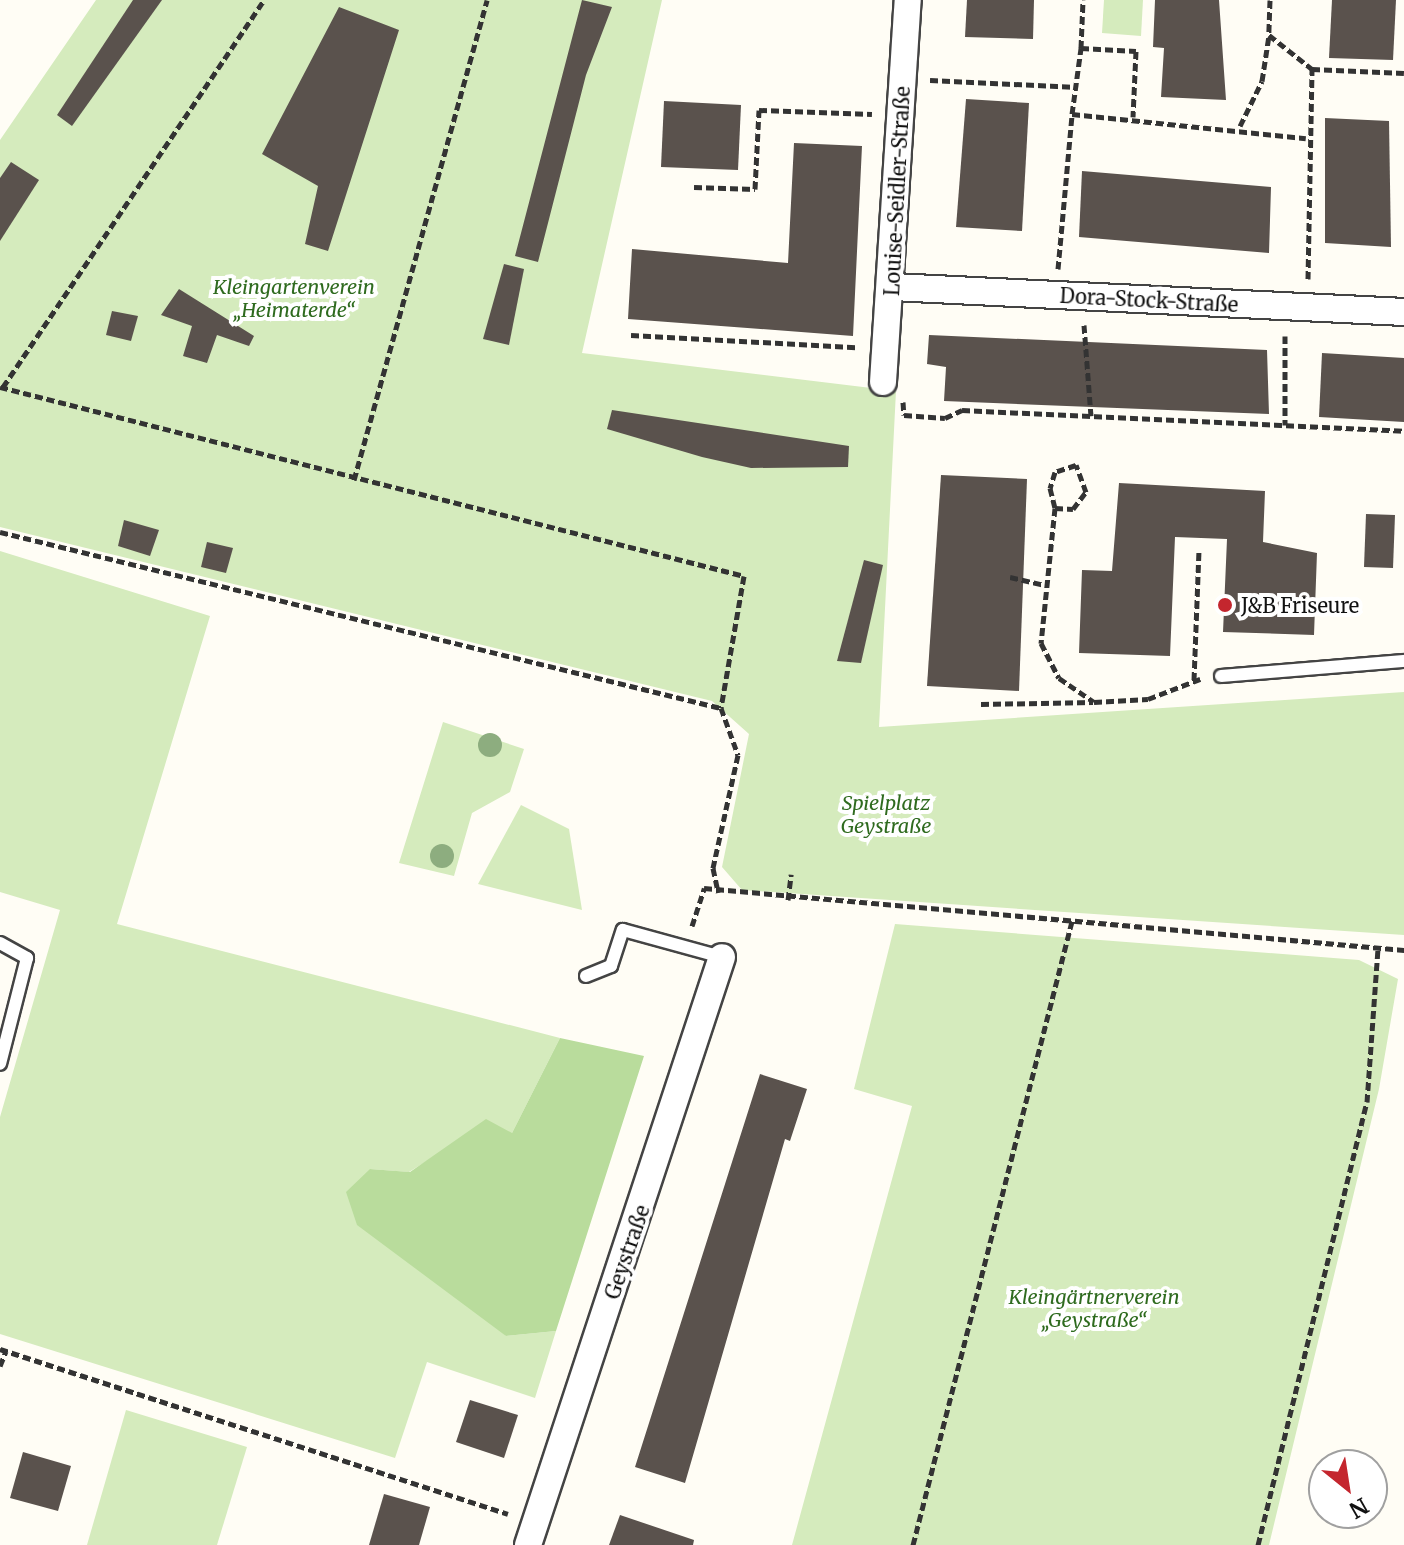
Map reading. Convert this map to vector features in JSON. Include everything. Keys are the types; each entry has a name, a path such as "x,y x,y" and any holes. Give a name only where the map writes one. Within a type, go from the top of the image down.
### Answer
{"street":[{"name":"Louise-Seidler-Straße","path":"883,382 889,349 908,0"},
{"name":"Dora-Stock-Straße","path":"893,287 1404,312"},
{"name":"Geystraße","path":"532,1534 722,957"}],"lane":[{"path":"1221,676 1404,661"},
{"path":"586,976 611,966 623,930 722,957"},
{"path":"0,943 27,958 0,1064"}],"path":[{"path":"264,0 2,387 354,480 744,576 721,708 738,755 713,868 718,892"},
{"path":"354,480 487,0"},
{"path":"1083,0 1081,48 1072,114 1069,295 1091,416"},
{"path":"1240,126 1262,81 1269,35 1270,0"},
{"path":"1269,35 1312,69 1404,73"},
{"path":"1081,48 1136,51 1133,117"},
{"path":"1285,425 1297,308 1312,69"},
{"path":"903,79 1077,87"},
{"path":"694,187 755,189 759,110 901,115"},
{"path":"1072,114 1240,126 1306,138"},
{"path":"631,335 889,349"},
{"path":"883,382 903,385 904,415 1091,416 1404,431"},
{"path":"1055,508 1073,509 1086,492 1076,465 1055,472 1055,508 1044,585 1041,643 1059,678 1094,702"},
{"path":"0,532 721,708"},
{"path":"1194,680 1199,551"},
{"path":"1010,577 1044,585"},
{"path":"981,704 1148,699 1194,680 1221,676"},
{"path":"788,900 791,874"},
{"path":"686,948 704,888 788,900 1404,950"},
{"path":"913,1545 1072,921"},
{"path":"1258,1545 1367,1102 1378,948"},
{"path":"0,1366 3,1350 532,1534"}],"green space":[{"name":"Kleingartenverein „Heimaterde“","path":"96,0 662,0 582,353 896,391 879,727 1404,692 1404,935 742,890 722,867 749,734 712,701 0,527 0,140"},
{"path":"1104,0 1143,0 1141,36 1102,33"},
{"path":"0,551 210,616 117,924 560,1038 512,1133 438,1154 409,1172 370,1169 506,1336 556,1331 535,1398 427,1362 395,1458 0,1334 0,1117 60,910 0,892"},
{"path":"443,722 524,749 510,792 472,813 454,876 399,863"},
{"path":"521,805 569,829 582,910 478,884"},
{"name":"Kleingärtnerverein „Geystraße“","path":"895,924 1359,960 1398,979 1379,1089 1269,1545 792,1545 912,1106 854,1089"},
{"path":"560,1038 644,1056 556,1331 506,1336 357,1225 346,1192 370,1169 410,1172 486,1119 512,1133"},
{"path":"126,1410 247,1447 217,1545 87,1545"}],"building":[{"path":"133,0 162,0 72,126 57,115"},
{"path":"582,0 612,7 586,75 538,262 515,256"},
{"path":"967,0 1034,0 1033,39 965,37"},
{"path":"1155,0 1219,0 1226,100 1161,97 1164,48 1153,47"},
{"path":"1332,0 1396,0 1393,60 1329,58"},
{"path":"339,7 399,30 328,251 305,244 318,186 262,154"},
{"path":"966,99 1029,103 1022,231 956,227"},
{"path":"664,101 741,105 738,170 661,167"},
{"path":"1325,118 1389,121 1391,247 1325,243"},
{"path":"794,143 862,146 853,336 628,319 632,249 788,263"},
{"path":"11,162 39,180 0,241 0,178"},
{"path":"1082,171 1271,187 1269,253 1079,237"},
{"path":"504,264 524,269 509,345 483,339"},
{"path":"179,289 254,336 249,346 217,335 207,363 183,356 192,326 161,315"},
{"path":"112,311 138,316 131,341 106,335"},
{"path":"929,335 1267,350 1269,414 944,401 946,367 927,364"},
{"path":"1322,353 1404,358 1404,422 1319,417"},
{"path":"612,410 849,446 848,467 751,468 702,457 607,429"},
{"path":"941,475 1027,479 1019,691 927,686"},
{"path":"1119,483 1265,491 1263,542 1317,553 1314,635 1223,632 1227,539 1175,537 1170,656 1079,653 1082,570 1112,571"},
{"path":"1366,514 1395,515 1393,568 1364,567"},
{"path":"124,520 159,530 150,556 118,546"},
{"path":"207,542 233,548 226,573 201,567"},
{"path":"864,560 883,565 861,663 837,661"},
{"path":"760,1074 807,1089 790,1141 785,1139 685,1483 635,1467"},
{"path":"470,1400 518,1415 504,1458 456,1442"},
{"path":"23,1452 71,1466 58,1511 10,1498"},
{"path":"384,1494 430,1507 419,1545 369,1545"},
{"path":"620,1515 694,1540 693,1545 609,1545"}],"place":[{"name":"J&B Friseure","path":"1225,605"}],"park label":[{"name":"Spielplatz Geystraße","path":"886,814"}]}
